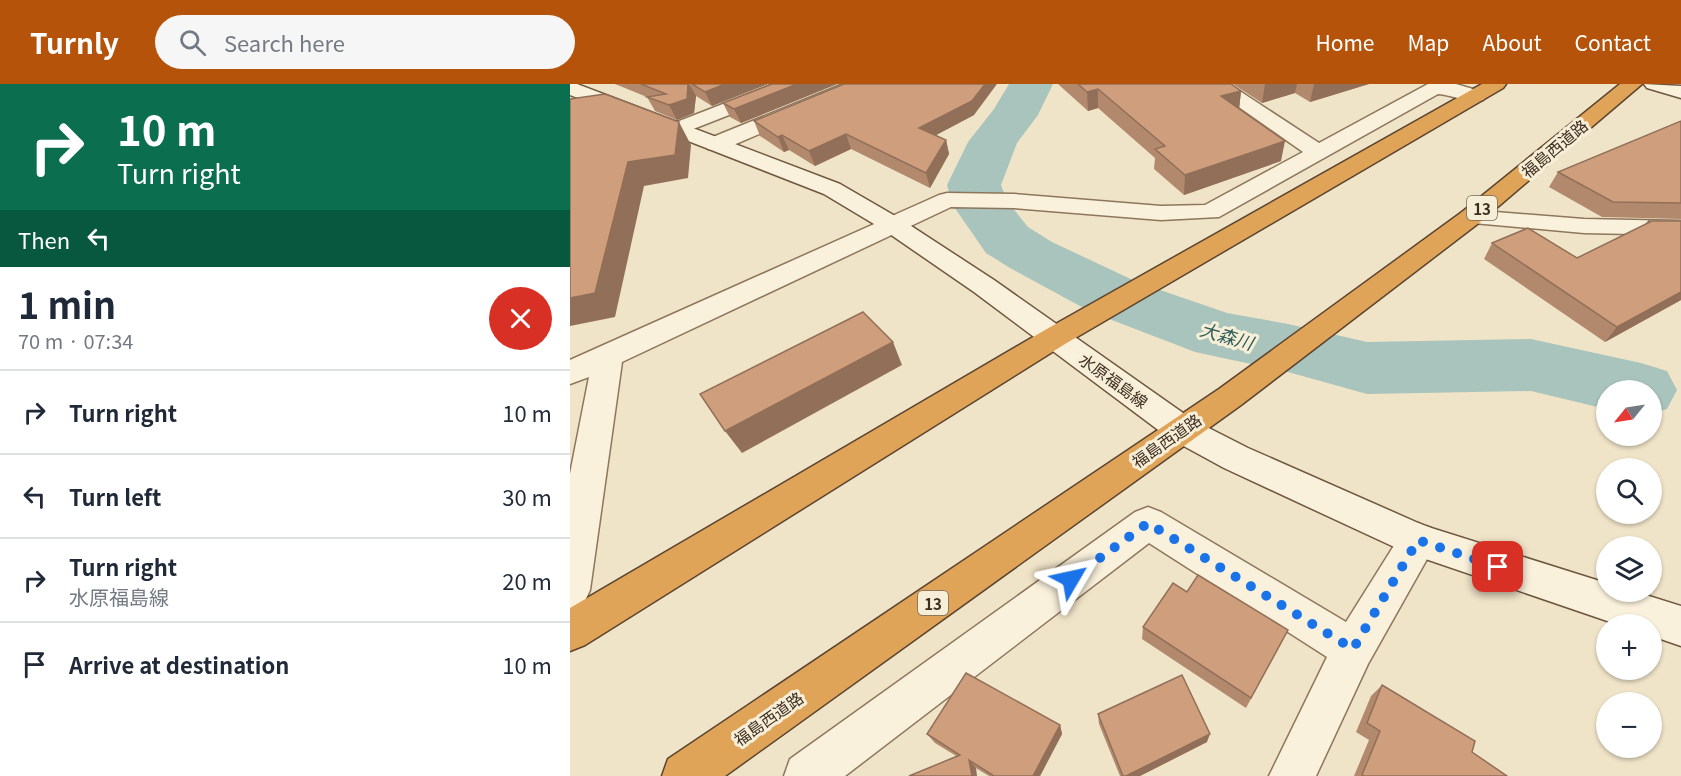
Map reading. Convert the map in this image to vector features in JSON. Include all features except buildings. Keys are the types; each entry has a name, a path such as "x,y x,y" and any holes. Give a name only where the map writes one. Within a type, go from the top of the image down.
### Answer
{"highway":[{"path":"570,631 1092,315 1496,84"},
{"name":"福島西道路","path":"685,776 1230,397 1471,217 1632,84"}],"street":[{"path":"676,129 791,84"},
{"path":"716,144 860,84"},
{"path":"1216,84 1317,152"},
{"path":"1654,84 1681,92"},
{"path":"1676,84 1681,87"},
{"name":"水原福島線","path":"570,88 832,189 893,225 1055,337 1181,429 1300,488 1418,540 1681,626"},
{"path":"570,373 947,200 1014,201 1161,213 1210,212 1435,88 1476,96"},
{"path":"1471,217 1584,226 1681,228"},
{"path":"570,590 608,355"},
{"path":"807,776 1148,523 1353,649"},
{"path":"1292,776 1353,649 1418,540"}],"waterway":[{"name":"大森川","path":"1031,84 1014,115 993,142 974,185 980,204 1007,240 1031,255 1114,297 1219,335 1288,348 1367,368 1531,365 1597,380"}],"route":[{"path":"1071,579 1148,523 1353,649 1418,540 1498,567"}]}
